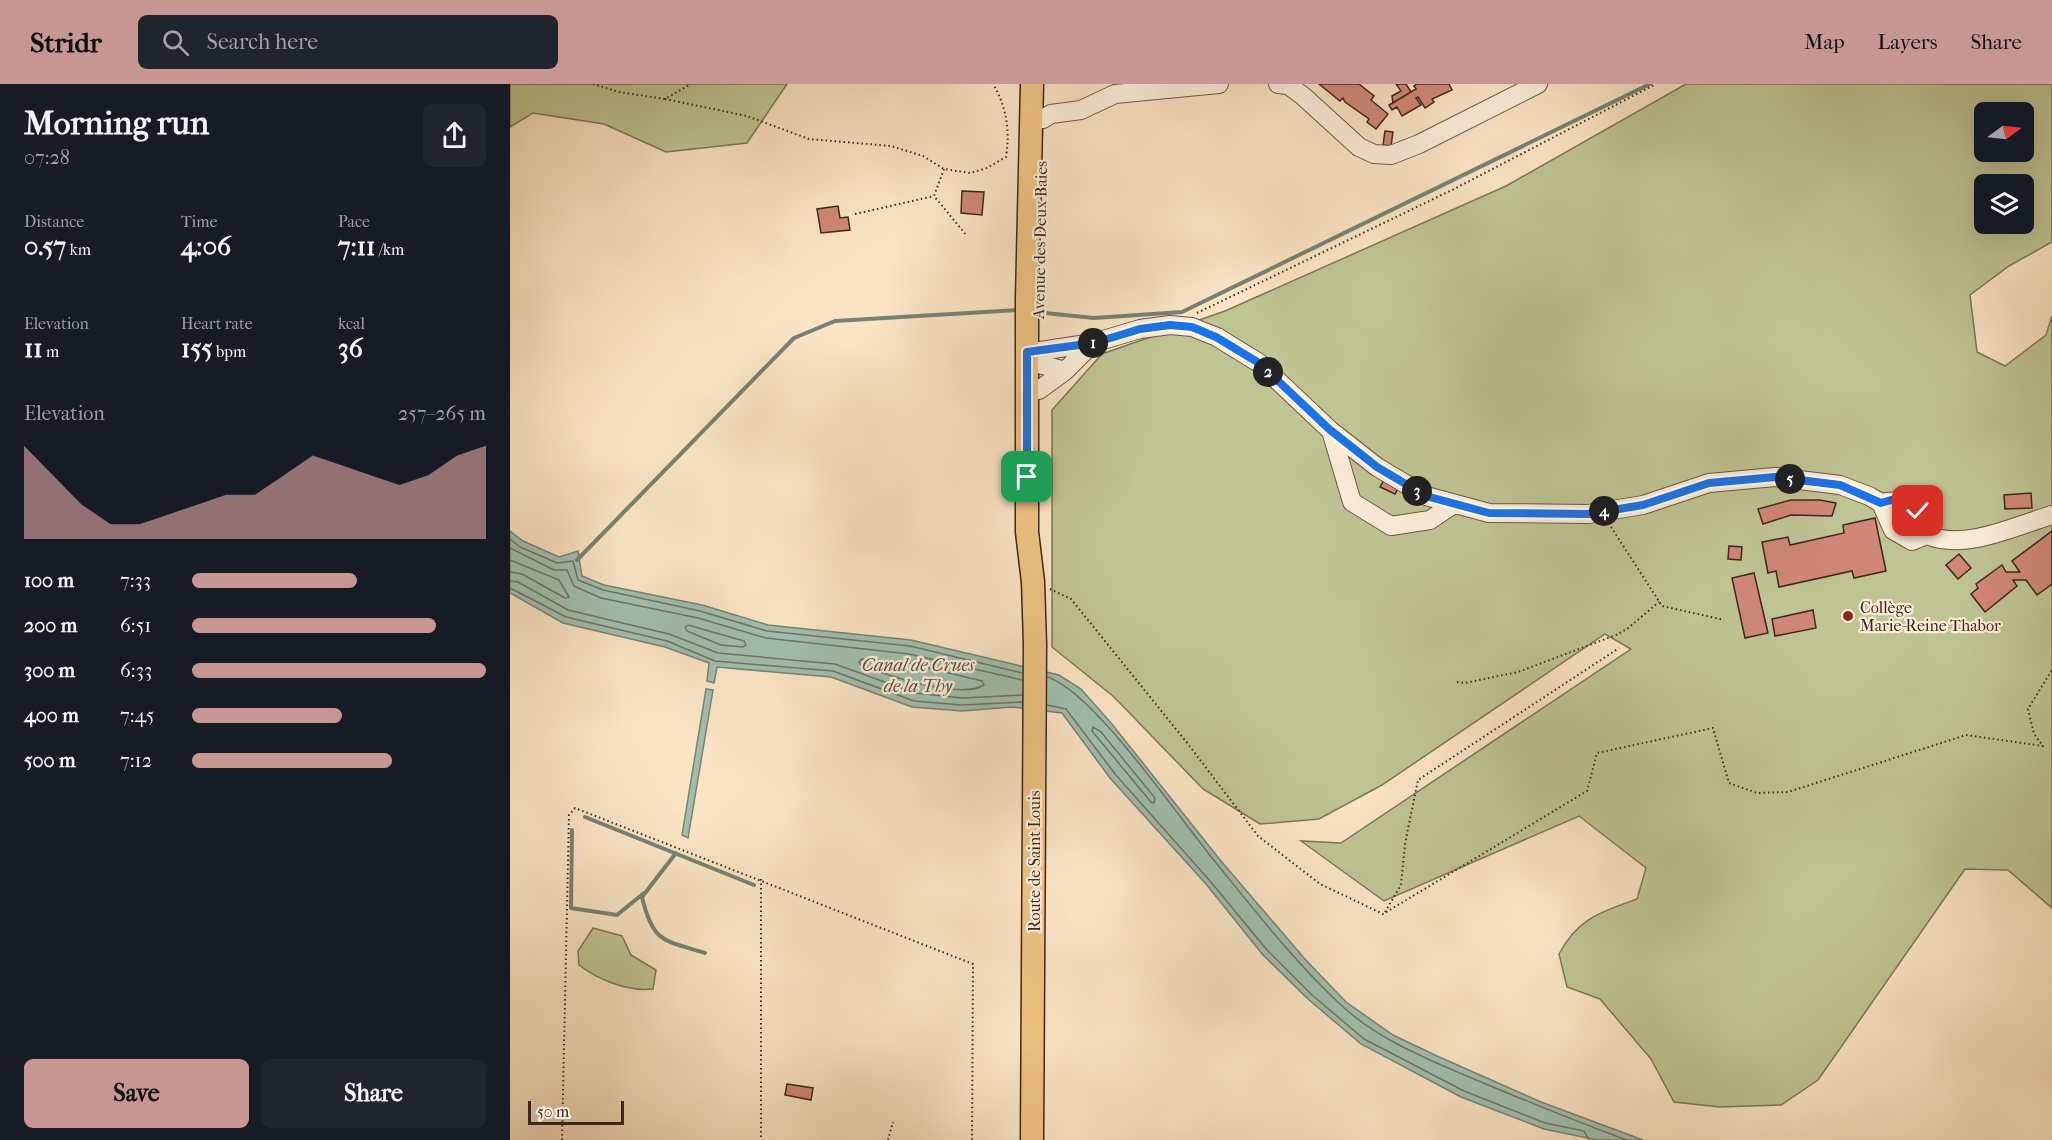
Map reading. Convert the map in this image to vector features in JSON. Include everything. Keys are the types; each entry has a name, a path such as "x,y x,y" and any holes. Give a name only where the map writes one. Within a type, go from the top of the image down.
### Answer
{"main road":[{"name":"Avenue des Deux Baies","path":"1032,84 1034,346 1027,532 1033,582"},
{"name":"Avenue des Deux Baies","path":"1034,297 1043,84"},
{"name":"Avenue des Deux Baies","path":"1033,582 1039,390 1034,346"},
{"name":"Route de Saint Louis","path":"1032,1140 1035,717 1033,582"}],"street":[{"path":"1043,119 1052,114 1081,110 1115,94 1220,84"},
{"path":"1278,84 1288,85 1359,147 1374,154 1391,155 1419,144 1538,84"},
{"path":"1034,346 1094,343 1140,329 1170,325 1192,327 1216,337 1259,363 1331,431 1377,467 1426,496 1489,513 1601,512 1643,505 1709,483 1775,477 1840,485 1881,503 1891,500 1908,504 1918,511 1926,523 1927,535"},
{"path":"1039,390 1094,343"},
{"path":"1034,346 1065,370"},
{"path":"1331,431 1352,502 1391,526 1430,520 1454,504"},
{"path":"1881,503 1893,530 1912,541 1927,535 1942,541 1979,537 2052,515"}],"path":[{"path":"593,84 619,92 747,116 809,139 891,146 923,156 944,169 970,173 987,168 1006,157 1009,134 1006,113 993,84"},
{"path":"665,99 691,84"},
{"path":"1170,325 1350,240 1656,84"},
{"path":"934,196 944,169"},
{"path":"855,214 934,196"},
{"path":"934,196 967,236"},
{"path":"1601,512 1662,606 1724,620"},
{"path":"1033,582 1071,599 1188,744 1258,836 1320,884 1383,914"},
{"path":"1457,682 1465,683 1518,672 1616,634 1627,629 1659,603"},
{"path":"1383,914 1401,885 1405,844 1418,780 1619,648"},
{"path":"1383,914 1587,791 1598,753 1713,728 1729,783 1757,793 1788,792 1966,735 2043,746 2034,734 2028,709 2052,669"},
{"path":"562,1140 569,815 575,808 761,878 973,964 972,1140"},
{"path":"761,878 761,1140"},
{"path":"888,1140 893,1122"}],"green space":[{"path":"510,84 787,84 747,143 666,152 604,124 533,113 510,127"},
{"path":"1686,84 2052,84 2052,242 2009,266 1970,295 1977,352 2005,366 2046,335 2052,316 2052,908 2008,870 1965,869 1818,1080 1781,1105 1720,1107 1674,1102 1651,1059 1600,999 1567,987 1559,954 1566,942 1574,932 1592,918 1637,899 1646,868 1579,816 1384,901 1301,841 1341,843 1631,649 1605,634 1382,785 1319,819 1260,824 1203,789 1114,697 1052,647 1052,410 1102,354 1225,311 1506,186"},
{"path":"593,928 622,936 631,955 656,970 653,989 634,989 614,984 595,976 579,965 578,951"}],"water":[{"name":"Canal de Crues de la Thy","path":"510,531 523,541 559,557 578,551 582,576 604,585 702,605 768,625 911,640 1059,675 1081,689 1111,723 1221,861 1304,958 1346,1002 1393,1035 1437,1056 1541,1102 1643,1140 1597,1140 1544,1129 1461,1097 1361,1044 1308,999 1263,955 1206,884 1110,778 1062,713 1012,707 962,711 912,707 831,677 717,667 714,683 707,681 709,663 665,647 563,623 510,593"},
{"path":"706,689 713,690 688,838 682,835"}],"building":[{"path":"1319,84 1359,84 1374,96 1371,100 1388,114 1376,129 1367,122 1369,119 1345,102 1343,98 1340,101"},
{"path":"1396,84 1406,84 1411,92 1393,103 1392,96 1401,91"},
{"path":"1417,84 1449,84 1452,90 1432,99 1434,102 1425,108 1418,97 1416,98 1421,105 1402,116 1397,107 1392,110 1389,105 1416,89 1414,86"},
{"path":"1385,131 1393,132 1391,146 1383,145"},
{"path":"962,191 984,192 982,215 961,213"},
{"path":"838,206 840,218 848,217 850,230 821,233 817,209"},
{"path":"1384,480 1399,487 1395,494 1380,487"},
{"path":"2031,493 2032,508 2005,509 2004,495"},
{"path":"1791,500 1820,500 1836,503 1832,516 1791,515 1763,524 1758,509"},
{"path":"1875,518 1886,571 1854,578 1852,571 1779,587 1776,571 1768,573 1762,542 1788,537 1790,545 1844,533 1843,525"},
{"path":"2052,531 2052,584 2037,595 2026,580 2013,580 2017,586 1985,612 1971,594 1978,588 1976,584 2002,565 2006,572 2020,572 2012,561"},
{"path":"1729,546 1742,547 1741,560 1728,559"},
{"path":"1959,554 1971,568 1958,579 1946,565"},
{"path":"1754,573 1768,633 1745,638 1732,578"},
{"path":"1813,610 1816,628 1775,636 1772,619"},
{"path":"787,1084 813,1088 811,1100 785,1095"}],"waterway":[{"path":"1035,312 1094,318 1182,312 1650,84"},
{"path":"577,560 794,338 835,321 1018,310"},
{"path":"585,817 754,885"},
{"path":"572,830 571,908 617,915 644,893"},
{"path":"676,853 642,897 646,912 656,932 662,937 670,942 705,953"}],"place":[{"name":"Collège Marie-Reine Thabor","path":"1848,616"}],"route":[{"path":"1027,477 1027,352 1094,343 1140,329 1170,325 1192,327 1216,337 1259,363 1331,431 1377,467 1426,496 1489,513 1588,514 1643,505 1709,483 1775,477 1840,485 1881,503 1891,500 1908,504 1918,511"}]}
